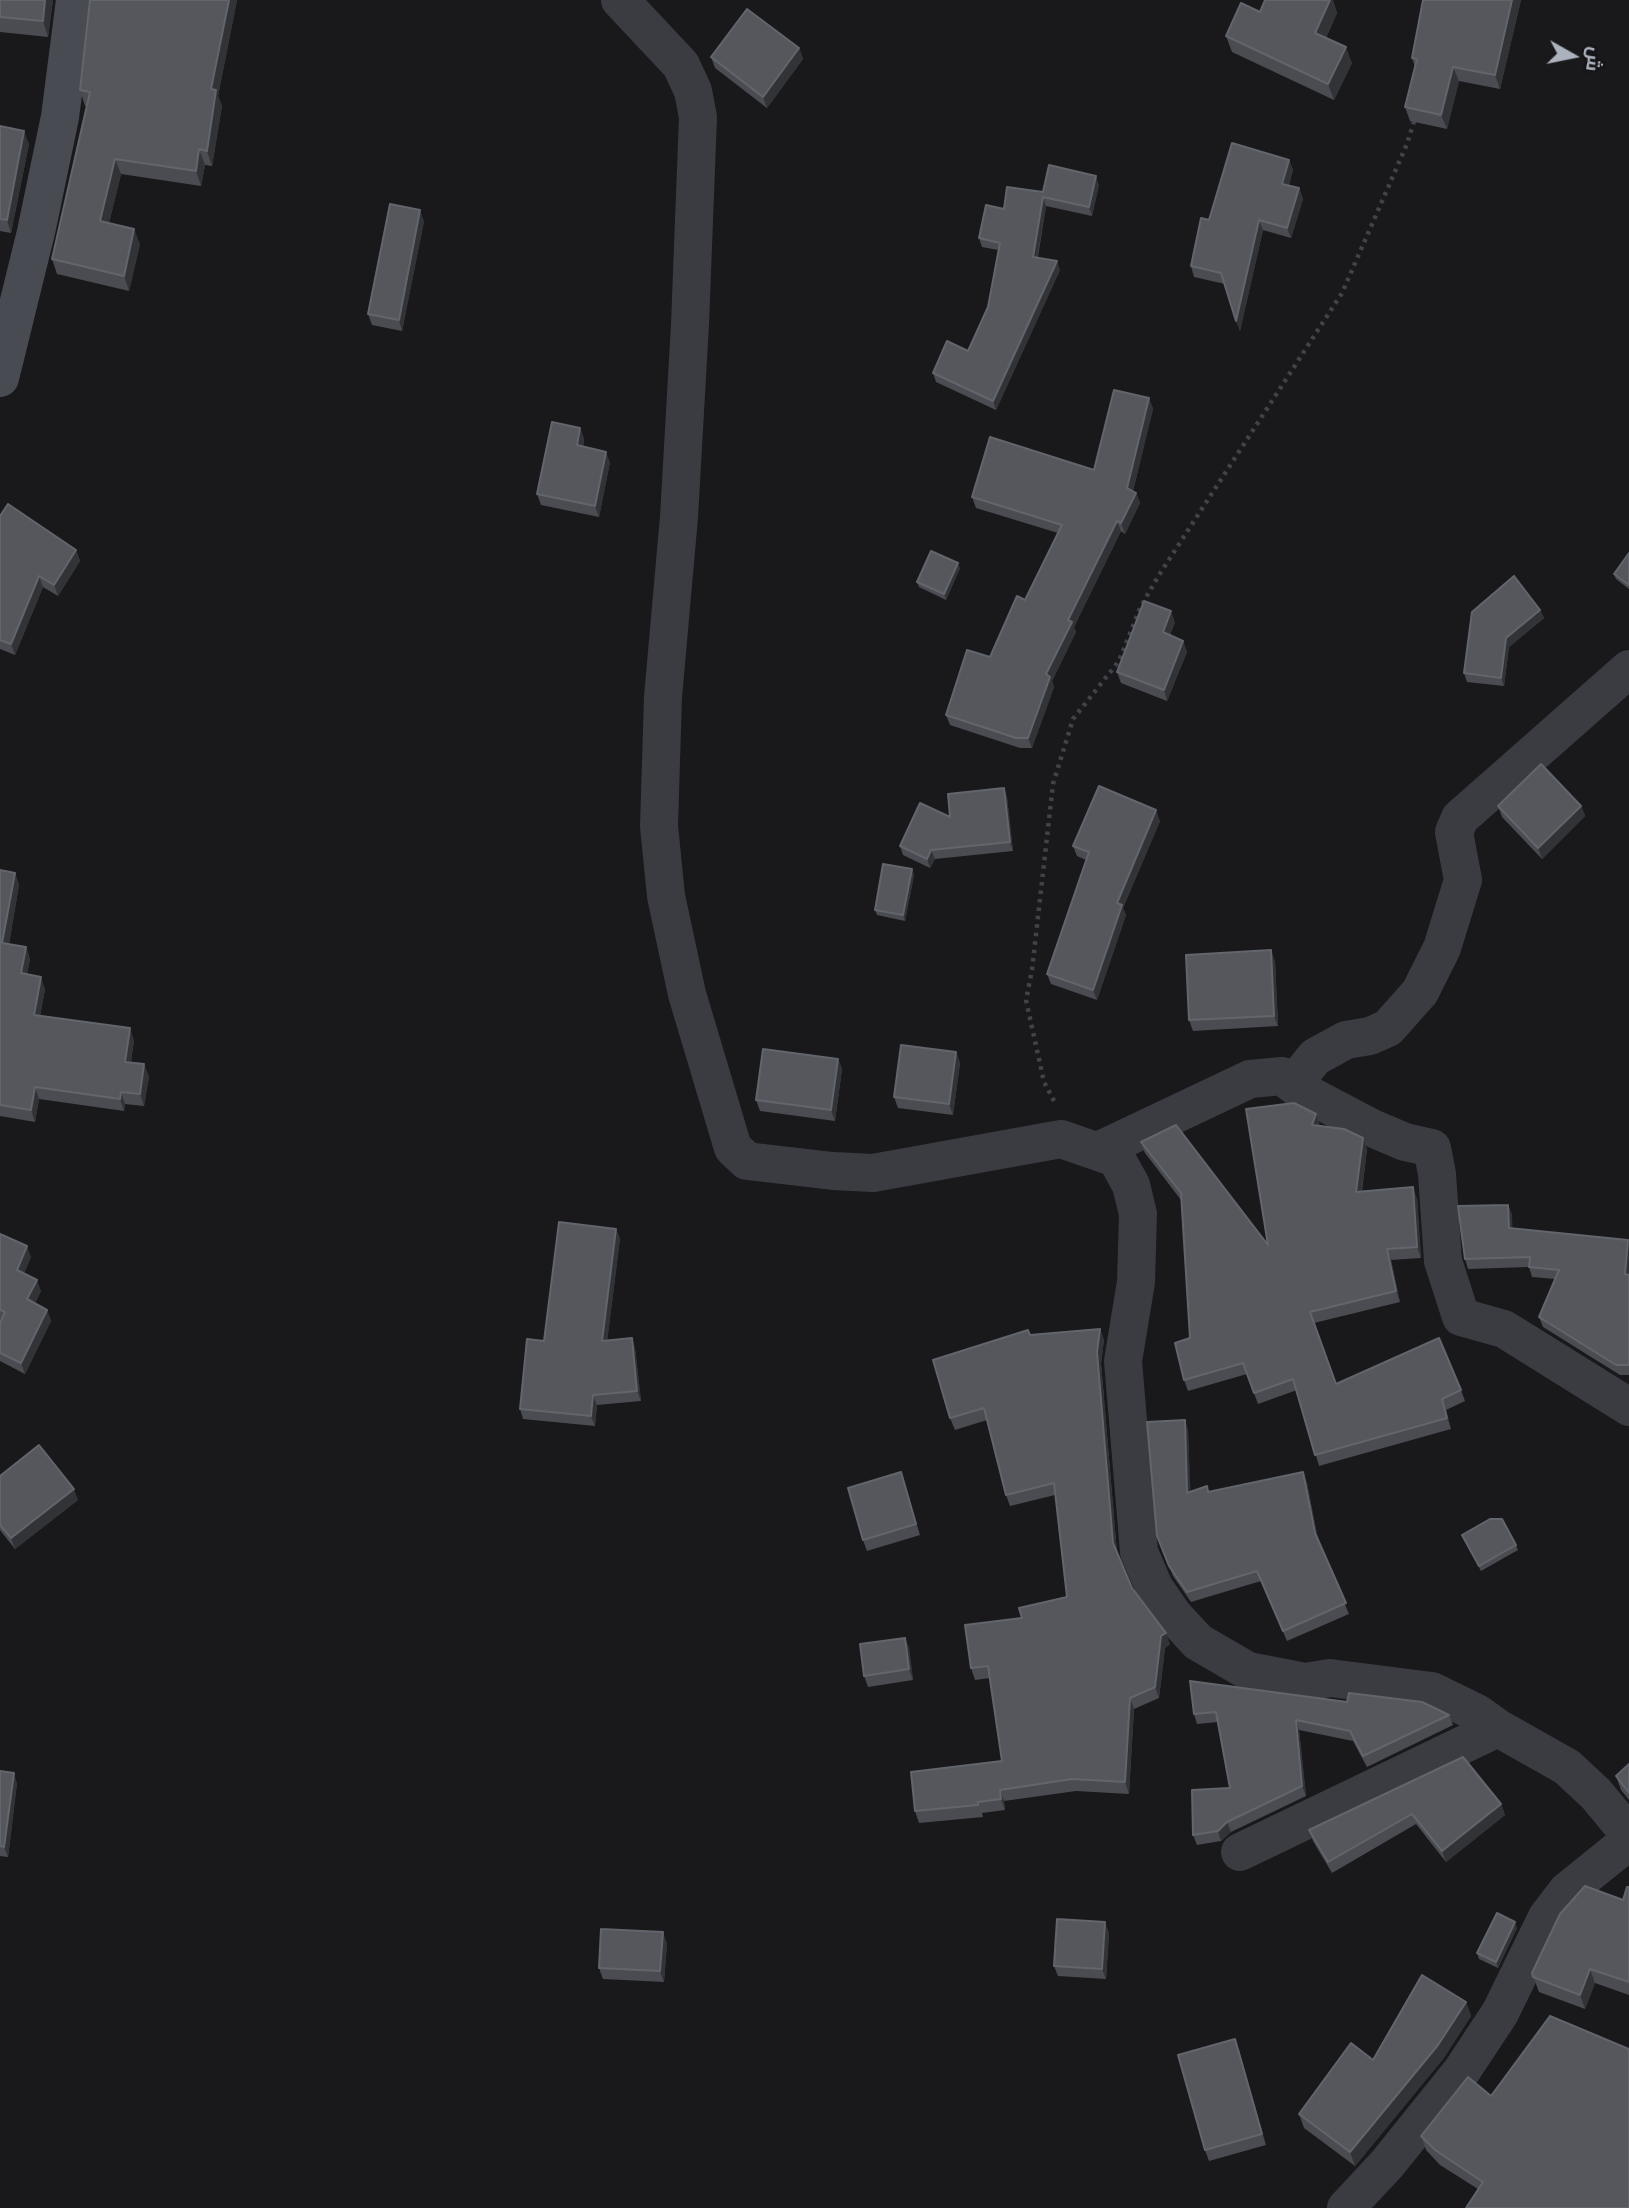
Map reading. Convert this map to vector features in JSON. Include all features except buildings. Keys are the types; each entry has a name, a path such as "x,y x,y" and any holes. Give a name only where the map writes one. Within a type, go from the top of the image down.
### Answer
{"main road":[{"path":"0,378 60,117 75,0"}],"street":[{"path":"620,0 681,65 694,91 698,117 689,337 663,697 659,826 666,896 687,994 733,1148 747,1161 833,1171 873,1172 1061,1139 1116,1158 1131,1185 1138,1214 1136,1282 1123,1361 1139,1552 1154,1587 1174,1616 1198,1642 1248,1671 1305,1682 1330,1678 1432,1691 1477,1713 1567,1767 1596,1794 1629,1834"},
{"path":"1300,1090 1303,1072 1315,1057 1346,1040 1370,1036 1388,1028 1420,992 1442,948 1462,880 1454,832 1460,818 1629,669"},
{"path":"1098,1150 1250,1079 1282,1076 1300,1090 1372,1128 1405,1142 1432,1148 1437,1174 1443,1261 1461,1317 1504,1329 1629,1407"},
{"path":"1240,1852 1498,1728"},
{"path":"1346,2208 1387,2164 1461,2072 1500,2013 1547,1917 1567,1891 1629,1841"}],"path":[{"path":"1061,1139 1059,1112 1044,1082 1026,1000 1032,970 1053,784 1073,719 1119,660 1141,606 1159,575 1342,293 1407,144 1418,109"}]}
